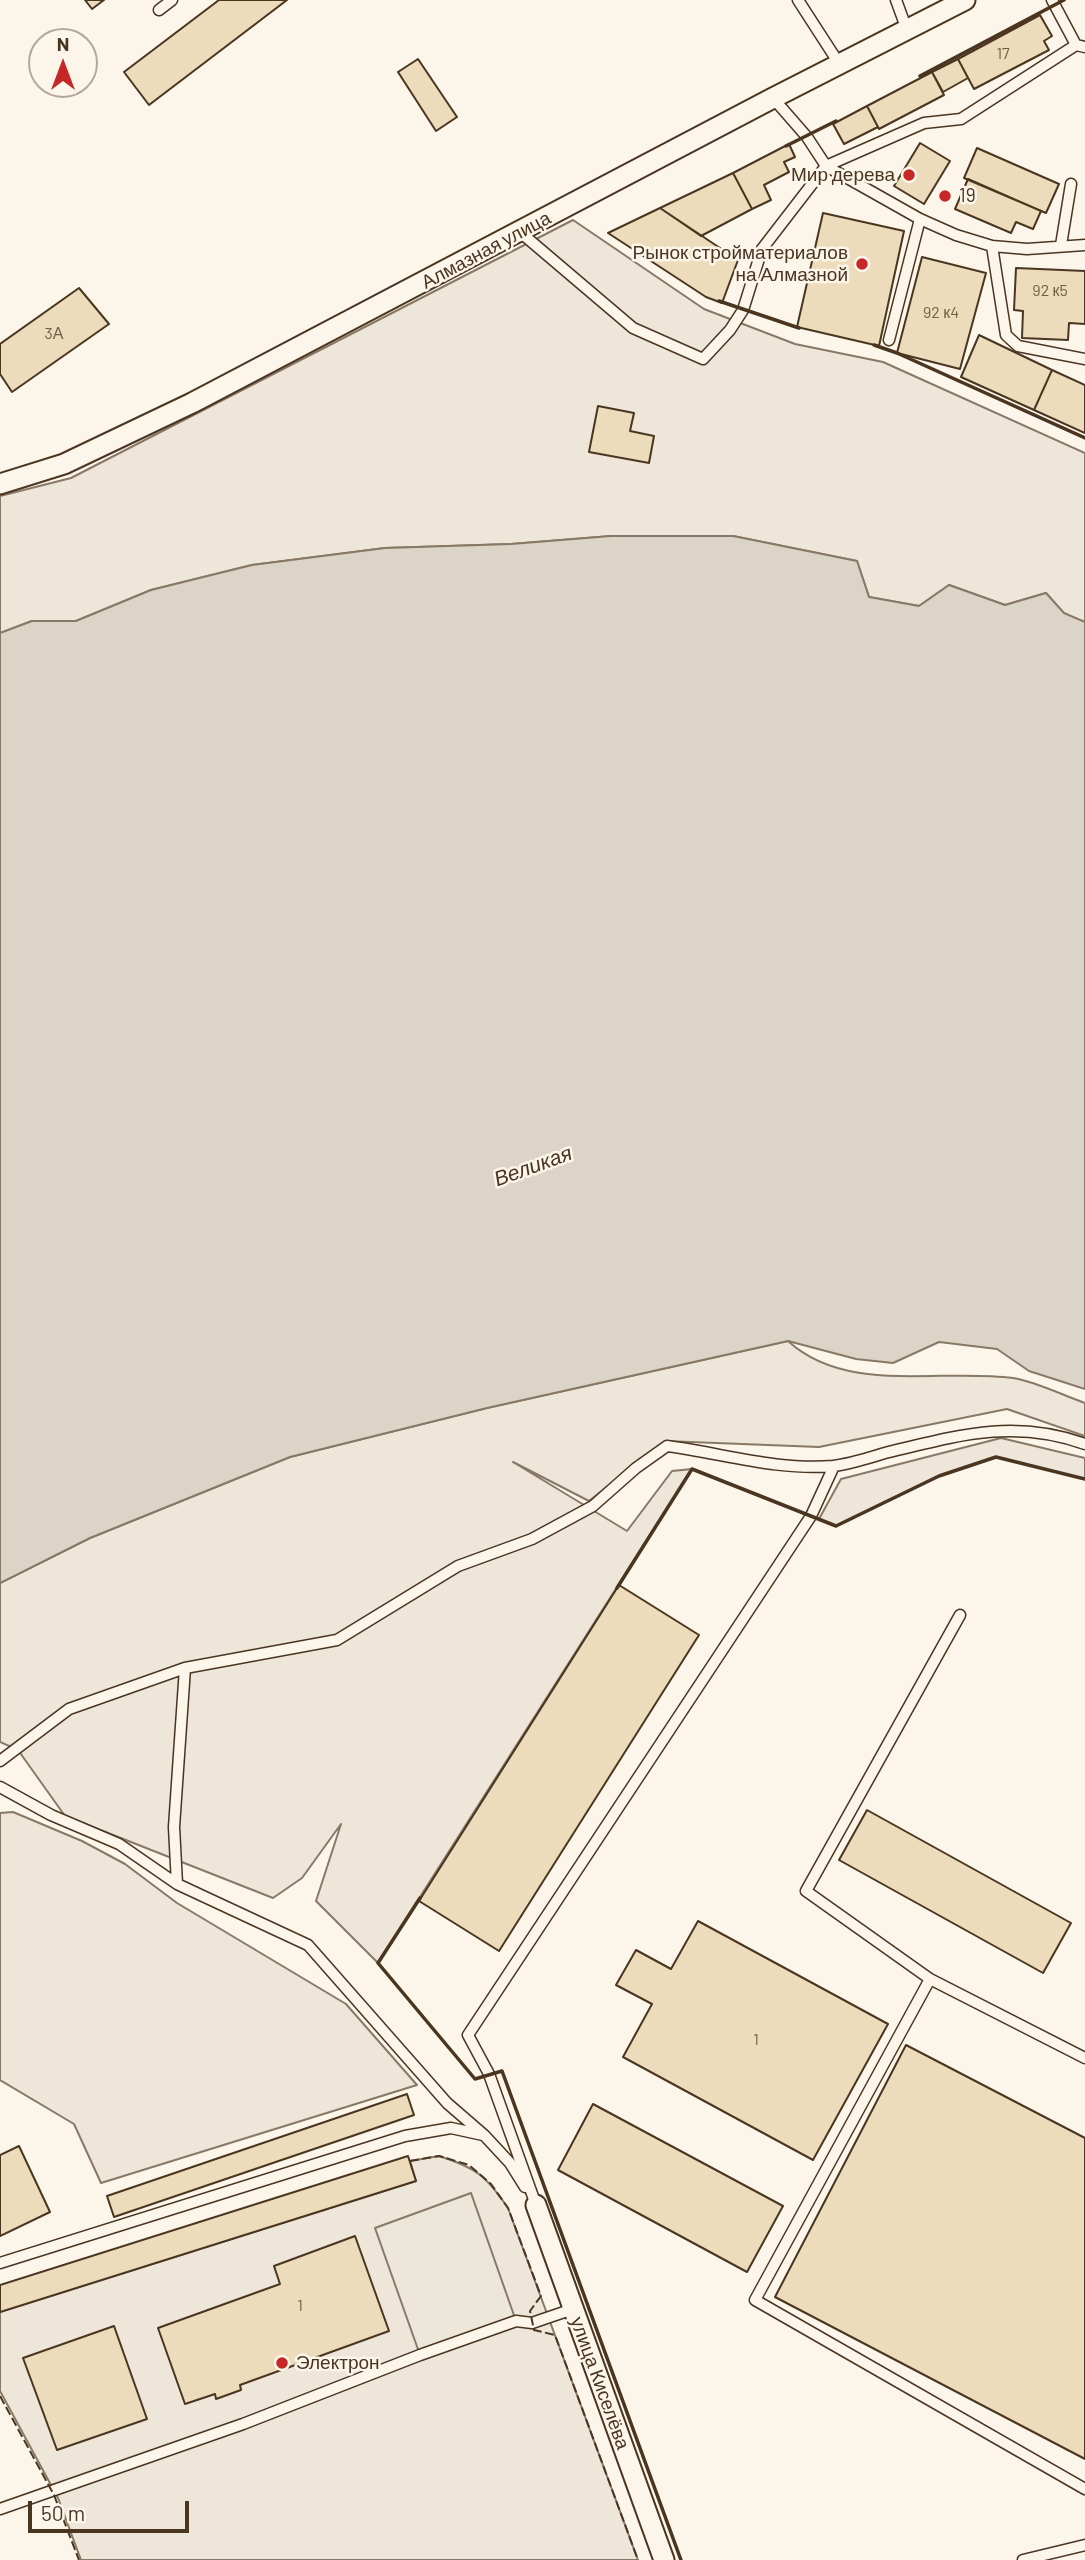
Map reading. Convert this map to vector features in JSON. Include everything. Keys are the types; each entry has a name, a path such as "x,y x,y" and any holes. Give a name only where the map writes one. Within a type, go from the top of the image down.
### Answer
{"street":[{"name":"Алмазная улица","path":"0,484 64,464 191,403 965,0"},
{"name":"улица Киселёва","path":"536,2205 664,2560"}],"lane":[{"path":"159,10 172,0"},
{"path":"798,0 840,65"},
{"path":"896,0 907,30"},
{"path":"520,232 633,328 703,359 730,330 743,310 762,248 826,166 924,123 961,119 1081,46 1052,0"},
{"path":"773,98 807,136 826,166 920,219 956,235 992,246 1027,248 1085,245"},
{"path":"1061,245 1071,184"},
{"path":"889,340 920,219"},
{"path":"992,246 1006,335 1018,346 1085,359"},
{"path":"0,1761 69,1709 185,1668 337,1640 458,1566 532,1539 593,1506 636,1468 667,1446 800,1466 834,1466 948,1438 1009,1429 1037,1432 1085,1444"},
{"path":"536,2205 489,2074 468,2035 811,1516 834,1466"},
{"path":"960,1615 806,1891 930,1979 1085,2057"},
{"path":"177,1884 174,1827 185,1668"},
{"path":"0,1787 51,1815 118,1844 177,1884 308,1945 447,2103 510,2163 536,2205"},
{"path":"930,1979 755,2300 1085,2488"},
{"path":"0,2263 405,2136 451,2128 484,2136"},
{"path":"0,2509 243,2424 504,2325 516,2321 532,2323 572,2309"},
{"path":"1023,2560 1085,2545"}],"shaded area":[{"path":"573,220 704,309 795,344 883,362 1085,453 1085,622 1064,614 1046,593 1005,605 949,585 919,606 869,597 857,561 733,536 611,536 511,544 385,548 252,565 151,590 76,621 32,621 0,633 0,496 71,478"},
{"path":"788,1341 812,1358 838,1368 866,1374 985,1376 1031,1382 1085,1403 1085,1436 1007,1409 819,1447 665,1441 589,1501 513,1462 627,1531 672,1471 692,1469 378,1963 316,1901 341,1824 302,1878 273,1898 65,1816 18,1750 0,1742 0,1583 90,1538 290,1457 487,1408"},
{"path":"1001,1438 1085,1458 1085,1479 996,1457 939,1476 836,1526 819,1519 841,1479"},
{"path":"13,1812 82,1841 125,1864 177,1903 346,2004 417,2085 101,2183 74,2124 0,2080 0,1813"},
{"name":"Электрон","path":"439,2156 480,2174 508,2208 638,2560 81,2560 58,2498 0,2391 0,2312 416,2181 410,2161"},
{"path":"471,2193 516,2321 420,2355 375,2228"}],"water":[{"name":"Великая","path":"611,536 733,536 857,561 869,597 919,606 949,585 1005,605 1046,593 1064,613 1085,622 1085,1389 1029,1371 997,1349 939,1342 893,1363 856,1359 788,1341 487,1408 290,1457 90,1538 0,1583 0,633 32,621 76,621 151,590 252,565 385,548 511,544"}],"building":[{"path":"85,0 104,0 92,9"},
{"path":"219,0 287,0 149,105 124,72"},
{"path":"1040,15 1052,36 1044,41 1049,50 974,89 958,59"},
{"path":"418,59 457,117 436,131 398,72"},
{"path":"958,59 968,78 943,92 932,72"},
{"path":"932,72 944,95 879,129 867,106"},
{"path":"867,106 878,127 844,144 833,124"},
{"path":"920,143 950,161 924,204 894,186"},
{"path":"789,144 795,157 784,162 789,172 764,185 771,200 752,209 733,173"},
{"path":"977,148 1059,184 1046,213 964,178"},
{"path":"733,173 752,209 701,236 660,208"},
{"path":"968,179 1041,211 1033,229 1016,222 1011,233 955,209"},
{"path":"660,208 738,260 722,303 706,297 608,233"},
{"path":"823,213 904,231 879,346 797,327"},
{"path":"922,257 986,273 960,369 897,353"},
{"path":"1016,268 1085,271 1085,324 1069,323 1068,340 1022,338 1023,311 1014,310"},
{"path":"79,288 109,324 12,392 0,374 0,344"},
{"path":"979,335 1052,370 1034,410 961,377"},
{"path":"1052,370 1085,385 1085,433 1034,410"},
{"path":"598,406 634,413 630,431 654,436 649,463 589,452"},
{"path":"619,1585 699,1635 499,1951 419,1901"},
{"path":"867,1810 1071,1923 1043,1973 839,1860"},
{"path":"698,1921 888,2024 813,2160 623,2057 652,2004 616,1985 636,1950 671,1969"},
{"path":"906,2045 1085,2138 1085,2459 775,2297"},
{"path":"407,2094 414,2115 114,2217 107,2196"},
{"path":"593,2104 783,2206 747,2272 558,2170"},
{"path":"19,2146 50,2212 0,2236 0,2155"},
{"path":"408,2156 416,2181 0,2312 0,2285"},
{"name":"Электрон","path":"355,2236 389,2331 240,2385 241,2390 216,2399 215,2394 185,2404 158,2328 280,2284 274,2266"},
{"path":"114,2326 147,2419 57,2450 23,2358"}],"fence":[{"path":"410,2161 439,2156 469,2165 491,2184 508,2208 541,2296 530,2311 534,2330 555,2335 638,2560"},
{"path":"0,2396 54,2495 79,2560"}],"wall":[{"path":"920,76 1064,0"},
{"path":"786,146 836,121"},
{"path":"719,301 799,328"},
{"path":"874,345 1085,438"},
{"path":"617,1588 692,1469 836,1526 939,1476 996,1457 1085,1479"},
{"path":"420,1898 378,1963 475,2079 502,2071 681,2560"}],"place":[{"name":"Мир дерева","path":"909,175"},
{"name":"19","path":"945,196"},
{"name":"Рынок стройматериалов на Алмазной","path":"862,264"},
{"name":"Электрон","path":"282,2363"}]}
